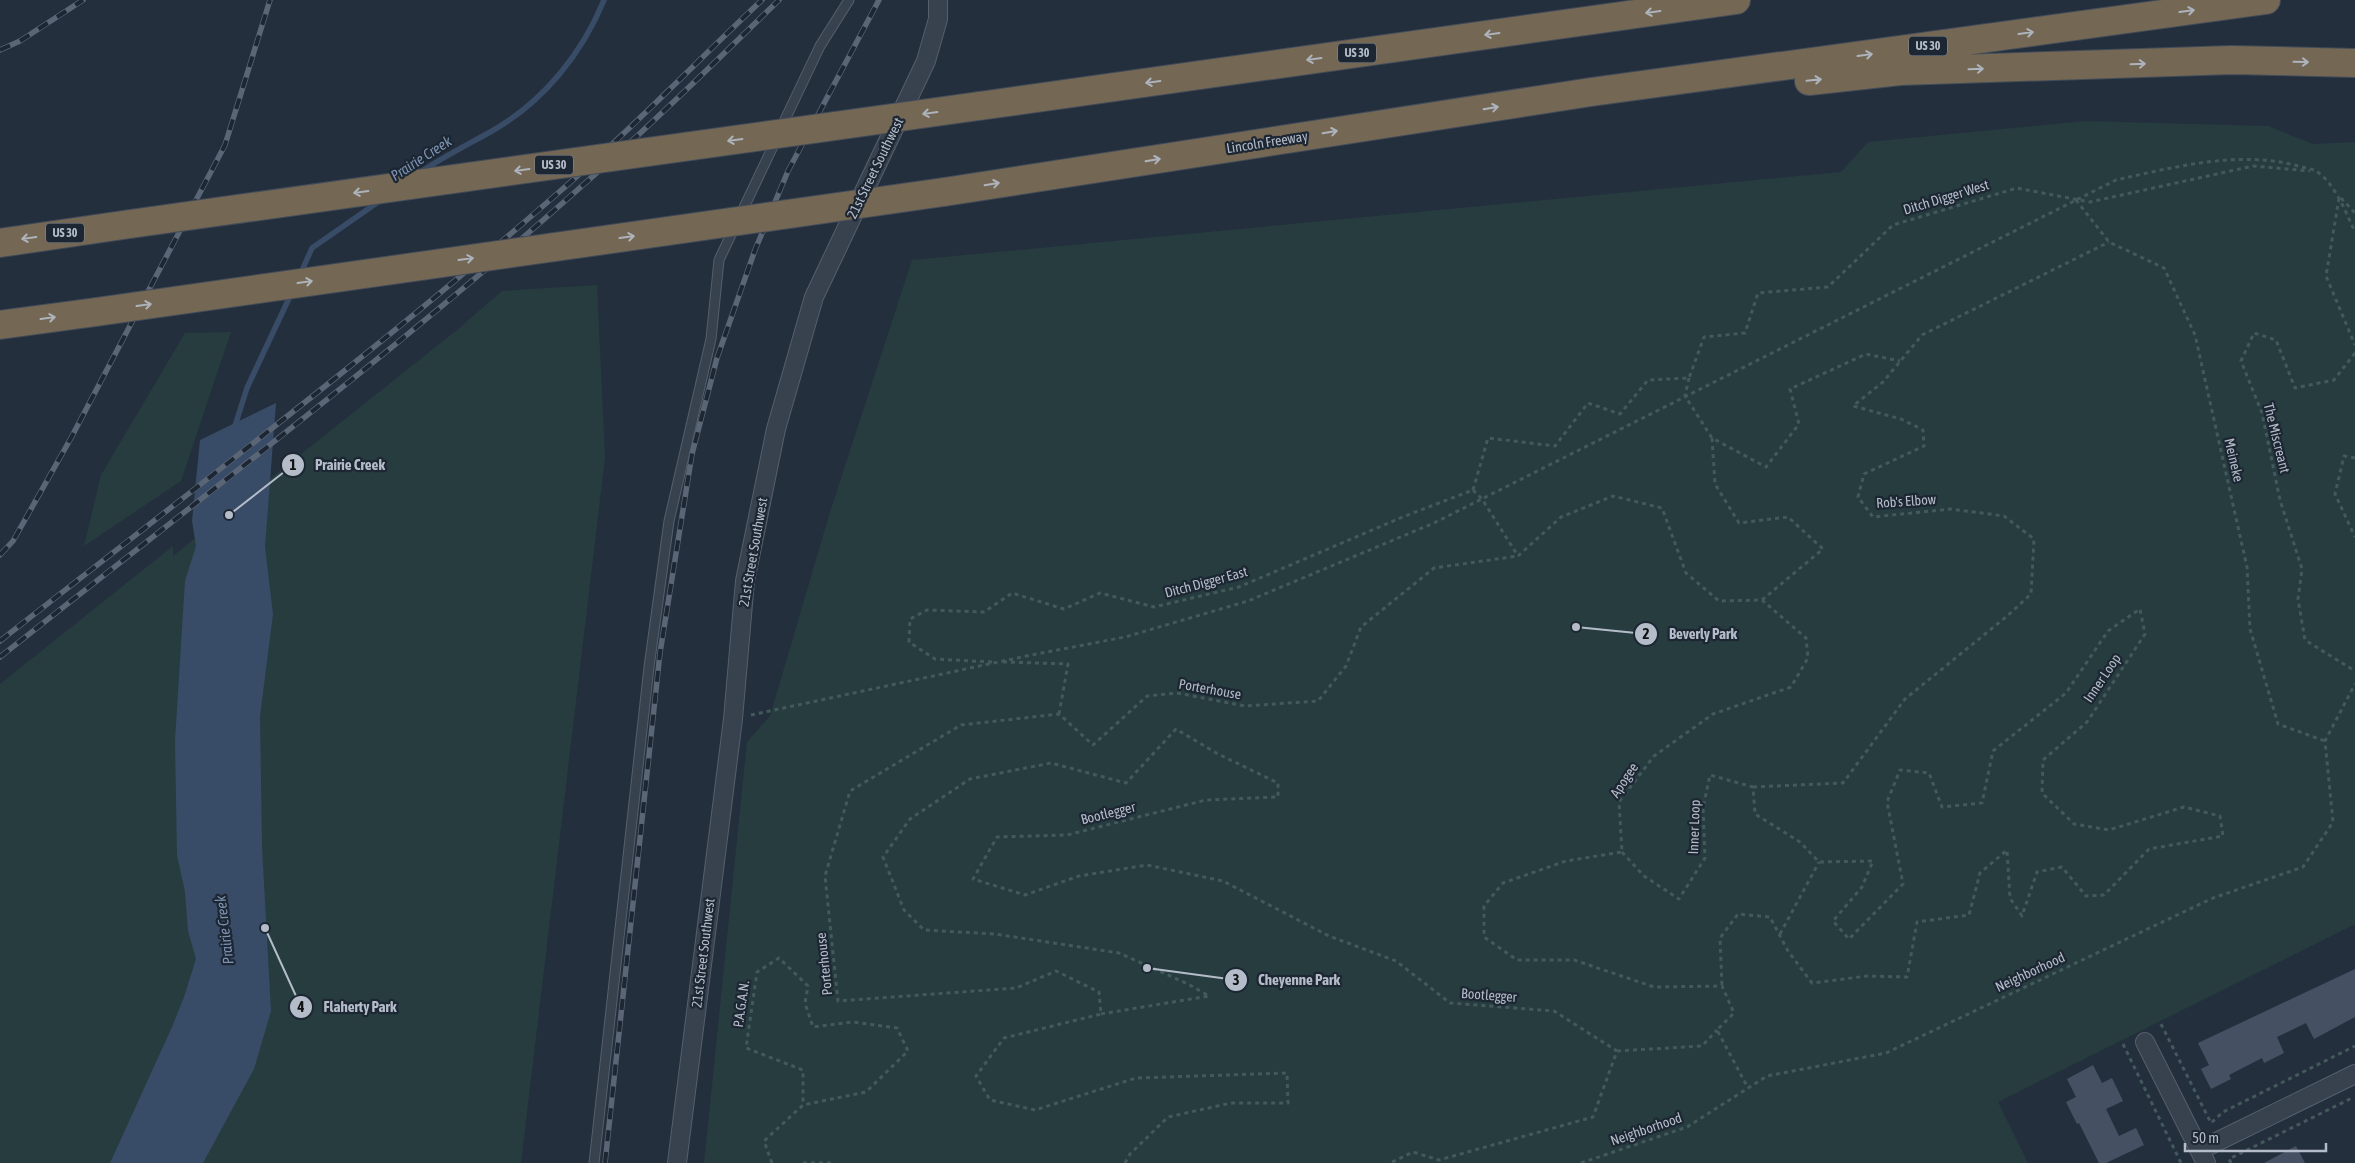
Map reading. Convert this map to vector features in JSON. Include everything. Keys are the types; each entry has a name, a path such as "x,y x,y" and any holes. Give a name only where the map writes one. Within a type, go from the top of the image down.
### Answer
{"highway":[{"name":"US 30","path":"1591,92 2266,0"},
{"name":"US 30","path":"0,242 1727,1"},
{"path":"1591,92 1724,90 1900,71 2232,60 2355,63"},
{"name":"Lincoln Freeway","path":"0,325 944,192 1591,92"}],"street":[{"name":"21st Street Southwest","path":"677,1163 733,719 745,580 776,429 814,297 926,61 938,18 938,0"},
{"path":"2145,1042 2203,1157 2355,1074"}],"lane":[{"path":"594,1163 647,687 666,540 711,339 719,260 820,46 849,0"}],"path":[{"path":"733,719 998,662 1125,637 1248,601 1434,523 2116,180 2182,165 2248,159 2287,162 2316,171 2355,213"},
{"path":"2076,199 2090,202 2253,166 2316,171"},
{"name":"Ditch Digger West","path":"1689,378 1704,337 1745,333 1758,293 1828,287 1893,225 2017,188 2076,199"},
{"path":"2339,196 2355,232"},
{"path":"2339,196 2326,276 2355,345"},
{"name":"Meineke","path":"2076,199 2109,242 2164,268 2195,335 2247,567 2250,629 2278,724 2325,741"},
{"name":"Rob's Elbow","path":"1753,787 1844,783 1904,699 2006,617 2031,594 2034,540 2004,516 1951,509 1873,517 1858,497 1864,474 1924,446 1923,430 1901,420 1853,406 1883,382 1922,335 2109,242"},
{"name":"The Miscreant","path":"2355,353 2334,380 2295,388 2276,340 2254,333 2241,361 2262,413 2280,500 2302,569 2298,599 2305,640 2355,671"},
{"path":"1712,438 1766,467 1799,424 1790,389 1866,354 1900,361"},
{"path":"1689,378 1685,396 1712,438 1715,484 1738,523 1788,517 1823,550 1762,600 1719,601 1686,573 1662,508 1613,496 1561,517 1518,556 1482,499 1473,490 1488,438 1555,446 1588,403 1620,414 1648,380 1689,378"},
{"path":"2355,458 2344,456 2335,494 2355,537"},
{"name":"Ditch Digger East","path":"998,662 935,659 910,642 910,619 926,610 984,612 1012,593 1064,609 1100,593 1154,608 1238,588 1405,516 1473,490"},
{"name":"Porterhouse","path":"1101,1014 1099,992 1056,971 1016,988 838,1001 826,876 850,791 961,725 1060,714 1093,745 1147,696 1177,693 1245,706 1318,701 1346,666 1361,627 1434,568 1518,556"},
{"name":"Apogee","path":"1622,852 1619,802 1654,756 1713,714 1791,686 1808,658 1806,638 1762,600"},
{"name":"Inner Loop","path":"1722,986 1720,938 1738,914 1770,917 1788,951 1812,983 1867,976 1907,977 1917,922 1969,915 1980,873 2007,850 2010,898 2022,916 2037,872 2062,867 2086,896 2104,894 2149,849 2223,836 2220,816 2184,807 2109,830 2074,824 2042,793 2043,760 2087,722 2145,634 2140,609 2108,631 2066,693 1993,751 1982,803 1942,807 1929,773 1900,770 1887,802 1903,884 1850,939 1832,921 1862,887 1872,861 1819,862"},
{"path":"998,662 1068,664 1060,714"},
{"path":"2325,741 2355,684"},
{"name":"Bootlegger","path":"1101,1014 1209,996 1188,984 1119,953 995,934 924,930 904,910 883,857 910,819 970,778 1051,763 1126,783 1176,729 1218,754 1278,783 1278,797 1206,800 1068,835 997,837 973,879 1025,895 1079,876 1147,864 1223,881 1329,936 1396,961 1450,1003 1554,1011 1617,1051"},
{"name":"Neighborhood","path":"1581,1163 1687,1127 1767,1076 1886,1053 2213,898 2303,867 2333,822 2325,741"},
{"name":"Inner Loop","path":"1622,852 1644,876 1679,899 1705,858 1703,808 1710,775 1753,787"},
{"path":"1753,787 1754,814 1800,842 1819,862 1779,935"},
{"path":"1390,1163 1413,1152 1439,1160 1593,1116 1617,1051 1702,1046 1734,1013 1722,986 1654,988 1574,960 1517,960 1484,937 1484,906 1503,883 1566,861 1622,852"},
{"name":"P.A.G.A.N.","path":"779,958 808,986 805,1003 813,1027 853,1022 897,1028 908,1051 866,1092 803,1105 803,1070 746,1048 757,972 779,958"},
{"path":"1101,1014 1004,1038 976,1076 990,1100 1035,1110 1136,1078 1287,1073 1288,1103 1231,1103 1168,1117 1130,1154 1125,1163"},
{"path":"2161,1024 2211,1123 2222,1112 2355,1046"},
{"path":"1717,1030 1748,1088"},
{"path":"2123,1044 2181,1163"},
{"path":"2231,1163 2229,1159 2355,1096"},
{"path":"772,1163 764,1141 803,1105"},
{"path":"803,1163 832,1163"}],"green space":[{"path":"2085,121 2268,126 2313,144 2355,142 2355,924 1998,1102 2028,1163 704,1163 747,742 770,716 830,512 912,260 1841,172 1868,142"},
{"path":"597,285 605,458 521,1163 0,1163 0,684 173,546 173,556 457,330 502,291"},
{"path":"231,332 181,481 84,546 101,475 185,333"}],"water":[{"path":"276,403 265,547 273,614 260,716 262,847 271,1011 254,1069 203,1163 110,1163 172,1027 196,959 188,931 185,892 177,855 175,741 185,581 196,546 192,521 200,440"}],"building":[{"path":"2355,969 2355,1017 2314,1039 2306,1023 2277,1037 2284,1053 2264,1063 2262,1058 2229,1075 2231,1079 2211,1089 2201,1069 2209,1065 2198,1043"},
{"path":"2093,1065 2102,1083 2112,1078 2123,1101 2106,1109 2119,1136 2136,1128 2144,1145 2106,1163 2099,1163 2066,1102 2076,1097 2067,1079"},
{"path":"2296,1146 2305,1163 2264,1163"}],"waterway":[{"name":"Prairie Creek","path":"419,173 492,131 528,106 559,75 572,58 595,20 604,0"},
{"name":"Prairie Creek","path":"300,275 312,248 381,200"},
{"name":"Prairie Creek","path":"234,429 247,388 292,292"}],"railway":[{"path":"0,50 20,41 83,0"},
{"path":"0,555 13,541 71,438 225,145 270,0"},
{"path":"0,641 282,421 490,251 610,146 762,0"},
{"path":"0,657 434,313 627,146 779,0"},
{"path":"605,1163 660,653 692,454 717,358 755,250 788,171 879,0"}],"place":[{"name":"Prairie Creek","path":"229,515"},
{"name":"Beverly Park","path":"1576,627"},
{"name":"Flaherty Park","path":"265,928"},
{"name":"Cheyenne Park","path":"1147,968"}]}
